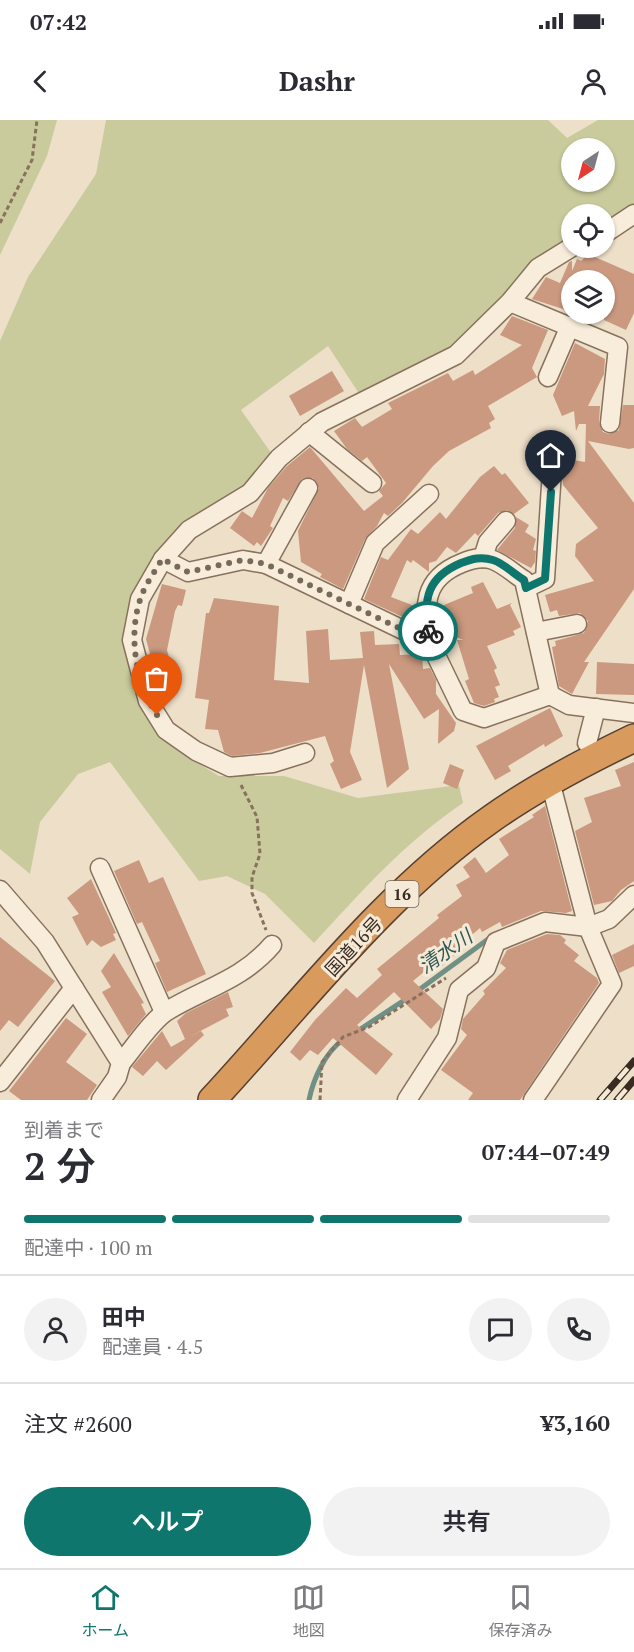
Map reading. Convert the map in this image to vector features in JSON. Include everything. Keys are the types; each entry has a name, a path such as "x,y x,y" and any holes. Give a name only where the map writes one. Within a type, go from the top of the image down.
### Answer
{"highway":[{"name":"国道16号","path":"212,1100 380,915 426,871 490,819 550,781 634,738"}],"street":[{"path":"615,227 634,214"},
{"path":"305,753 273,763 230,767 196,751 166,730 148,701 132,640 140,599 162,559 189,530 250,493 279,458 322,422 456,355 510,302 538,268 561,254"},
{"path":"510,302 618,347 610,423"},
{"path":"548,377 570,326"},
{"path":"309,432 372,483"},
{"path":"526,588 545,579 552,470 548,456"},
{"path":"266,564 308,488"},
{"path":"349,604 375,543 429,494"},
{"path":"483,558 488,542 506,521"},
{"path":"550,695 524,580 494,560 477,557 437,576 428,594 425,612 430,643 463,711 484,718 550,695 569,705 634,713"},
{"path":"162,559 188,572 243,560 266,564 430,643"},
{"path":"536,632 577,624"},
{"path":"587,743 596,708"},
{"path":"533,1100 612,984 588,927 550,781"},
{"path":"100,868 164,1012"},
{"path":"0,890 45,942 121,1063"},
{"path":"407,1100 447,1038 459,990 486,968 496,942 545,922 588,927 609,919 634,895"},
{"path":"101,1100 117,1077 121,1063 164,1012 242,974 259,961 272,945"},
{"path":"0,1082 74,988"}],"path":[{"path":"0,223 32,160 37,120"},
{"path":"230,767 257,818 260,854 252,877 252,893 272,945"},
{"path":"320,1100 322,1062 343,1037 369,1027 449,976"}],"green space":[{"path":"0,120 57,120 47,156 0,255"},
{"path":"106,120 548,120 567,138 598,120 634,120 634,207 615,216 615,204 561,204 561,245 533,261 454,351 360,395 328,346 241,410 274,457 247,489 187,525 128,640 161,734 191,759 219,776 284,776 358,798 459,785 463,803 403,851 314,943 265,894 227,876 199,881 110,762 78,774 40,822 30,874 0,849 0,341 28,277 96,174"}],"building":[{"path":"584,258 597,258 634,274 634,313 626,330 613,324 615,324 615,270 572,270 577,259 581,261"},
{"path":"572,261 572,270 566,270 569,262"},
{"path":"546,277 560,283 561,281 561,308 532,299"},
{"path":"512,316 548,330 532,368 537,377 488,406 495,419 489,423 491,428 449,451 433,466 402,503 388,516 384,513 377,526 365,539 343,589 320,577 322,574 301,562 298,531 319,488 313,478 302,479 288,501 283,498 270,526 273,528 261,546 257,542 254,546 230,528 242,511 252,518 268,488 287,466 310,447 364,511 383,496 379,491 386,483 367,457 362,461 347,449 334,431 355,418 362,427 392,409 388,403 448,373 453,381 473,370 475,375 522,345 500,335"},
{"path":"575,343 605,359 604,374 588,406 600,406 599,422 603,432 609,434 619,430 623,405 634,405 634,448 588,441 634,503 634,589 584,662 589,662 572,694 559,686 552,647 556,646 555,641 584,633 588,621 580,613 559,616 557,610 550,612 545,595 594,581 575,556 576,544 598,528 563,485 560,458 585,462 586,424 579,424 576,431 574,411 562,416 553,395"},
{"path":"332,371 344,391 300,416 289,396"},
{"path":"494,466 502,475 505,473 529,503 514,514 507,510 498,513 478,536 475,533 456,553 447,547 436,561 429,563 429,572 413,560 411,563 407,560 391,597 412,605 407,619 364,599 381,557 388,560 411,529 418,534 440,512 446,519 480,477"},
{"path":"516,517 529,525 525,532 536,539 533,550 536,551 535,562 531,568 497,550 515,528"},
{"path":"483,582 497,609 512,603 510,605 521,627 513,631 515,635 487,646 497,668 494,670 500,685 495,687 499,697 494,699 495,702 484,706 474,703 465,681 469,679 457,640 463,640 456,637 444,605 473,593 471,587"},
{"path":"162,584 186,590 182,606 178,605 175,611 167,650 176,686 159,690 150,665 153,665 146,639"},
{"path":"214,598 279,606 274,680 309,683 306,631 328,629 330,660 363,658 360,632 374,631 375,645 399,644 400,655 422,654 423,669 430,668 436,680 436,694 456,723 454,731 438,744 439,709 424,719 389,664 409,769 387,788 364,665 350,752 362,780 341,789 330,764 334,761 325,736 260,753 232,756 224,752 218,730 205,729 209,700 195,698 206,613 209,613"},
{"path":"597,662 634,664 634,695 596,694"},
{"path":"550,708 563,736 545,747 544,744 508,766 511,771 495,780 476,746"},
{"path":"634,762 634,881 621,890 612,901 594,905 575,831 592,822 584,798 621,786 615,770"},
{"path":"450,764 464,770 457,789 443,783"},
{"path":"545,806 572,911 566,913 541,911 502,927 500,922 482,932 480,928 453,951 456,954 442,966 437,961 413,981 443,1009 440,1019 431,1029 394,992 357,1025 393,1054 376,1075 333,1038 318,1055 310,1050 300,1061 290,1052 315,1020 346,988 357,998 382,975 377,969 439,918 437,915 462,896 456,885 470,877 463,867 475,857 486,873 509,855 499,839 534,817 532,815"},
{"path":"139,860 149,883 163,877 206,974 167,992 155,963 160,961 142,922 137,924 114,871"},
{"path":"91,879 116,933 113,934 116,940 101,947 92,940 87,946 72,917 79,914 67,898"},
{"path":"547,934 560,935 566,940 564,943 579,955 574,961 597,978 599,983 520,1100 468,1100 473,1093 441,1070 467,1035 461,1029 463,1019 485,994 483,991 506,968 500,963 507,950"},
{"path":"0,937 55,981 18,1027 9,1020 0,1031"},
{"path":"634,944 634,966 619,973 612,955"},
{"path":"114,953 144,1003 141,1004 146,1014 128,1036 102,992 111,987 101,971"},
{"path":"228,992 233,1007 226,1009 229,1016 189,1037 201,1031 204,1035 166,1070 157,1061 143,1076 132,1067 162,1031 171,1047 185,1039 177,1021 186,1013"},
{"path":"66,1018 87,1034 66,1062 97,1085 87,1100 21,1100 9,1091"}],"waterway":[{"name":"清水川","path":"416,992 491,937"},
{"name":"清水川","path":"356,1032 409,997"},
{"name":"清水川","path":"309,1100 321,1067 343,1040"}],"railway":[{"path":"600,1100 634,1061"},
{"path":"617,1100 634,1080"}],"way so far":[{"path":"157,715 148,701 132,640 140,599 162,559 188,572 243,560 266,564 289,573 301,581 430,643 428,631"}],"route":[{"path":"428,631 425,612 428,594 437,576 459,564 477,557 494,560 524,580 526,588 545,579 551,492"}]}
